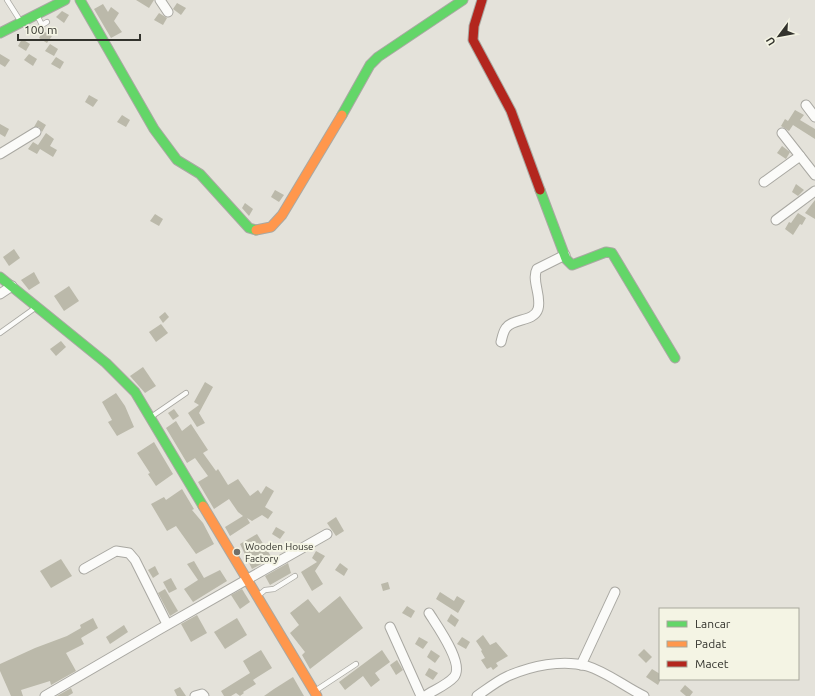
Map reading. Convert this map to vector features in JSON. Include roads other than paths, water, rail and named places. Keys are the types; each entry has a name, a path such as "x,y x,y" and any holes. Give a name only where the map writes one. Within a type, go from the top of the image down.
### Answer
{"street":[{"path":"80,0 154,128 177,160 200,174 249,228 258,231 271,226 282,215 347,106 370,64 378,57 463,0"},
{"path":"160,0 168,12"},
{"path":"482,0 474,26 473,40 511,111 565,255 572,265 606,252 612,253 675,358"},
{"path":"0,33 58,1"},
{"path":"806,106 815,117"},
{"path":"0,154 36,132"},
{"path":"782,133 815,175"},
{"path":"764,182 800,156"},
{"path":"776,220 815,191"},
{"path":"500,342 505,329 510,324 533,316 538,310 538,298 534,273 536,269 565,255"},
{"path":"0,276 128,384 150,417 315,694"},
{"path":"0,294 12,286"},
{"path":"45,696 167,624 327,534"},
{"path":"84,569 116,551 129,553 135,560 167,624"},
{"path":"581,665 615,592"},
{"path":"425,696 454,677 457,668 455,659 430,613"},
{"path":"390,627 421,696"},
{"path":"477,696 496,683 522,671 557,664 581,665 595,669 640,695"},
{"path":"195,696 202,694 204,696"}],"lane":[{"path":"7,0 21,22"},
{"path":"36,14 42,25 47,22"},
{"path":"0,334 37,306"},
{"path":"150,417 186,393"},
{"path":"256,597 266,590 274,589 295,576"},
{"path":"315,694 356,664"}],"place":[{"name":"Wooden House Factory","path":"237,552"}]}
